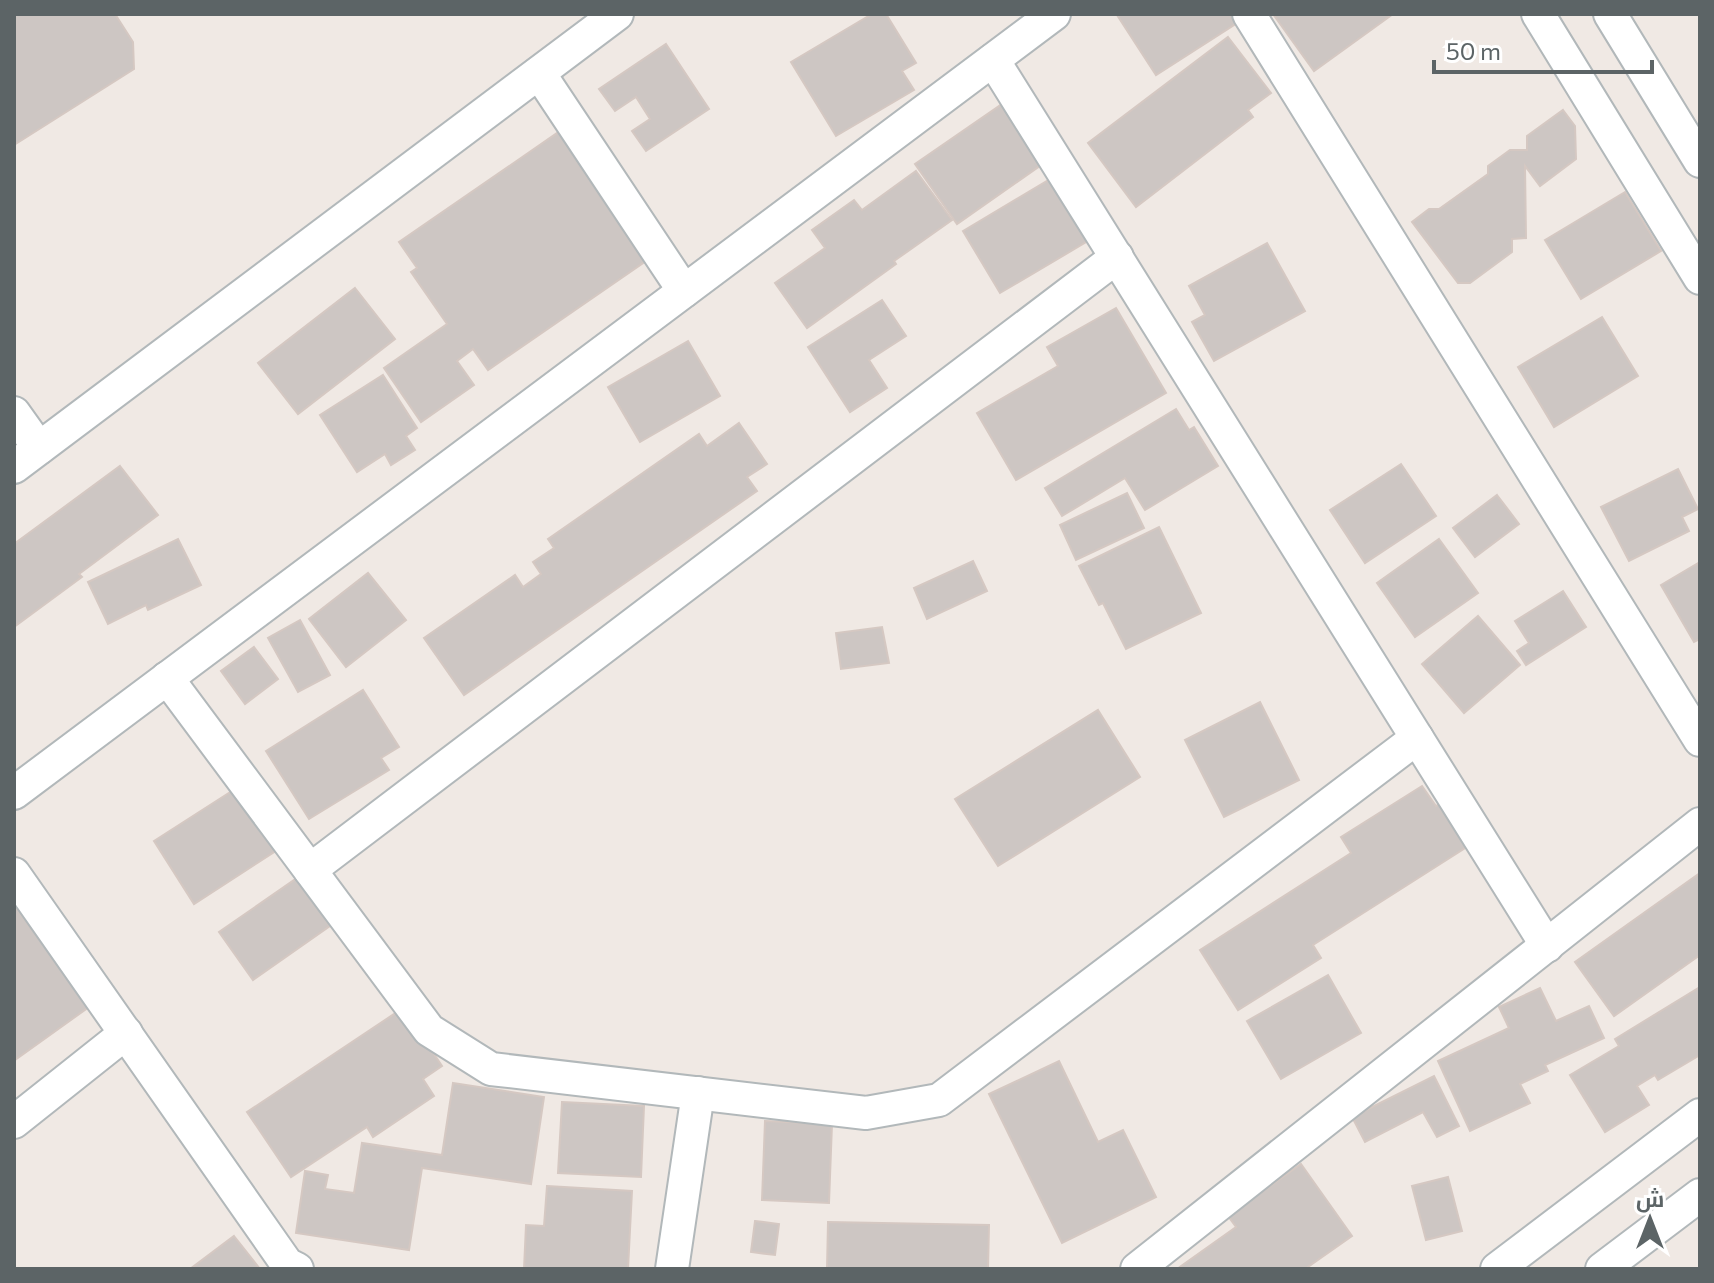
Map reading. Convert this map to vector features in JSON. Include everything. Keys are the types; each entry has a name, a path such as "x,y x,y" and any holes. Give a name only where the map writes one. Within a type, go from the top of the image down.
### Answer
{"street":[{"path":"14,413 26,457 617,14"},
{"path":"14,793 1054,14"},
{"path":"1249,14 1700,740"},
{"path":"1538,14 1700,278"},
{"path":"1610,14 1700,161"},
{"path":"993,60 1547,946"},
{"path":"539,73 684,291"},
{"path":"310,870 1117,257"},
{"path":"167,678 429,1030 491,1069 866,1113 939,1100 1417,738"},
{"path":"1137,1269 1700,824"},
{"path":"14,874 287,1264 297,1269"},
{"path":"14,1122 126,1033"},
{"path":"672,1269 698,1093"},
{"path":"1497,1269 1700,1115"},
{"path":"1602,1269 1700,1195"}],"building":[{"path":"14,14 115,14 133,42 134,69 14,145"},
{"path":"872,14 886,14 916,63 902,71 914,90 836,136 791,62"},
{"path":"1273,14 1393,14 1314,71"},
{"path":"1117,15 1248,16 1156,75"},
{"path":"1228,37 1271,93 1248,110 1253,117 1136,207 1088,143"},
{"path":"666,44 709,109 646,151 632,131 650,119 636,97 615,111 599,89"},
{"path":"1005,102 1047,161 957,224 915,164"},
{"path":"1563,110 1575,126 1576,159 1540,186 1525,166 1526,238 1512,239 1512,252 1470,283 1458,283 1412,222 1429,209 1439,209 1488,174 1488,166 1510,150 1527,150 1527,136"},
{"path":"560,131 649,259 488,370 473,349 457,361 474,385 421,422 384,368 447,324 411,272 417,268 399,242"},
{"path":"916,171 952,220 807,328 775,283 825,248 812,230 854,200 862,210"},
{"path":"1050,179 1088,241 1000,293 963,231"},
{"path":"1625,192 1661,251 1581,299 1545,240"},
{"path":"1267,243 1305,311 1214,361 1192,322 1205,315 1189,286"},
{"path":"355,288 395,339 298,414 258,363"},
{"path":"882,300 906,336 869,360 887,388 850,412 808,347"},
{"path":"1116,308 1166,393 1016,480 977,413 1058,366 1047,347"},
{"path":"1602,317 1638,376 1554,427 1518,367"},
{"path":"688,341 720,396 640,442 608,387"},
{"path":"383,375 417,428 406,436 415,450 391,465 385,454 357,472 320,415"},
{"path":"1176,409 1189,430 1194,427 1218,466 1145,510 1125,478 1062,516 1045,488"},
{"path":"739,423 767,464 747,477 757,491 464,695 424,638 515,575 523,587 541,574 533,562 554,548 548,539 699,434 707,446"},
{"path":"1401,464 1436,516 1365,563 1330,510"},
{"path":"120,466 158,515 14,627 14,544"},
{"path":"1678,469 1698,509 1682,517 1689,531 1629,561 1601,507"},
{"path":"1127,493 1144,528 1076,560 1060,525"},
{"path":"1497,495 1519,524 1475,557 1453,528"},
{"path":"1159,527 1201,613 1126,649 1103,603 1099,605 1079,566"},
{"path":"178,539 201,585 148,610 146,605 108,624 88,582"},
{"path":"1439,539 1478,593 1415,637 1377,583"},
{"path":"973,561 987,591 927,619 914,588"},
{"path":"1700,562 1700,639 1694,642 1661,585"},
{"path":"368,573 406,620 346,667 309,619"},
{"path":"1563,591 1586,627 1526,665 1517,651 1529,643 1515,621"},
{"path":"1478,616 1520,665 1464,713 1422,664"},
{"path":"300,620 330,675 298,692 268,638"},
{"path":"882,627 889,663 841,669 836,633"},
{"path":"254,647 278,679 245,704 221,671"},
{"path":"363,690 399,747 381,758 389,770 309,819 266,751"},
{"path":"1260,702 1299,780 1224,817 1185,740"},
{"path":"1098,710 1140,777 998,866 955,799"},
{"path":"1422,786 1436,806 1443,802 1470,845 1313,945 1321,958 1238,1010 1200,950 1351,853 1341,837"},
{"path":"238,787 279,849 194,904 154,841"},
{"path":"1700,873 1700,955 1614,1016 1575,962"},
{"path":"297,878 330,926 253,980 219,932"},
{"path":"14,905 89,1007 15,1060 14,1058"},
{"path":"1328,975 1361,1033 1281,1079 1247,1021"},
{"path":"1700,987 1700,1055 1658,1080 1655,1075 1637,1086 1649,1105 1605,1132 1570,1075 1619,1046 1615,1039"},
{"path":"1540,988 1556,1021 1589,1006 1604,1038 1545,1065 1548,1071 1520,1084 1530,1103 1470,1131 1438,1061 1509,1028 1499,1007"},
{"path":"403,1008 442,1066 423,1079 434,1096 373,1137 367,1127 291,1177 247,1112"},
{"path":"1059,1061 1098,1142 1123,1130 1156,1197 1062,1243 989,1094"},
{"path":"1434,1076 1459,1126 1437,1137 1423,1112 1365,1142 1352,1117"},
{"path":"453,1083 544,1097 531,1184 422,1168 409,1250 296,1233 305,1171 328,1175 325,1189 354,1193 362,1143 442,1155"},
{"path":"562,1102 644,1106 641,1177 558,1173"},
{"path":"765,1121 832,1124 829,1203 762,1200"},
{"path":"1301,1164 1352,1236 1305,1269 1177,1269 1236,1227 1228,1216"},
{"path":"1448,1177 1462,1231 1426,1240 1412,1186"},
{"path":"547,1186 632,1191 628,1269 524,1269 526,1225 544,1226"},
{"path":"755,1221 779,1224 775,1255 751,1252"},
{"path":"828,1222 989,1225 988,1269 827,1269"},
{"path":"234,1236 260,1269 190,1269"}]}
